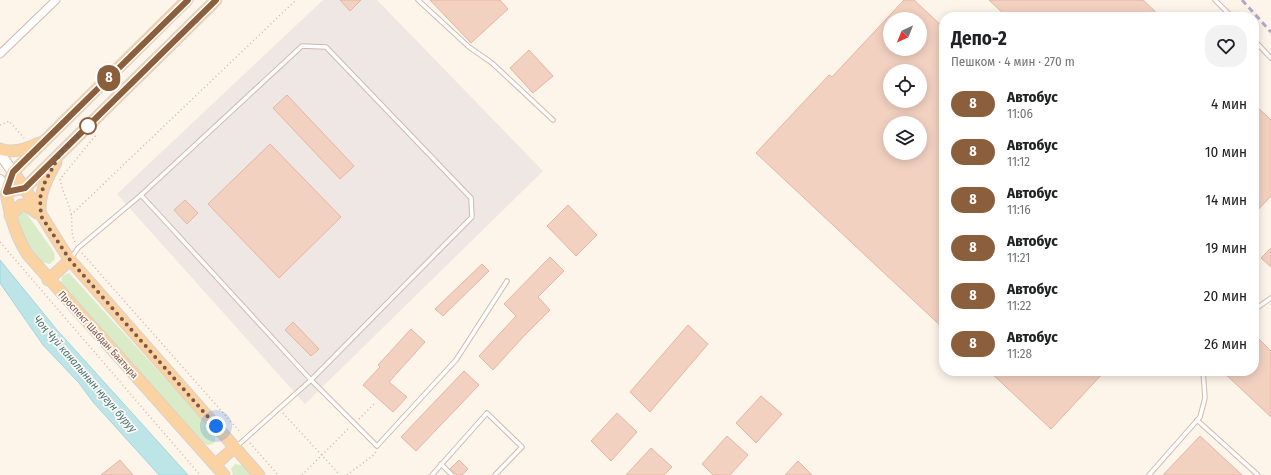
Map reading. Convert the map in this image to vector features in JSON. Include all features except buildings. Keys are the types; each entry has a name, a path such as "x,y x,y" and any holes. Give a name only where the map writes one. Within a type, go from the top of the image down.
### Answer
{"main road":[{"path":"6,192 13,172 188,0"},
{"path":"6,192 25,188 216,0"},
{"path":"0,149 10,151 23,150 48,138"},
{"path":"41,216 40,205 42,189 61,152"},
{"path":"0,154 25,188 41,216 70,260 260,475"},
{"name":"Проспект Шабдан Баатыра","path":"0,180 6,192 10,216 19,242 28,255 48,280 224,475"},
{"path":"10,216 21,205 32,208 41,216"},
{"path":"48,280 70,260"},
{"path":"215,465 235,447"}],"street":[{"path":"0,54 56,0"}],"lane":[{"path":"418,0 469,47 492,63 553,120"},
{"path":"1215,0 1227,12"},
{"path":"1259,45 1271,58"},
{"path":"70,260 78,248 141,195 302,46 326,47 472,198 472,217 311,380 235,447"},
{"path":"141,195 311,380 377,446 456,360 507,281"},
{"path":"1259,306 1271,298"},
{"path":"1149,475 1198,420 1204,408 1203,376"},
{"path":"432,475 487,413 522,447 495,475"},
{"path":"1198,420 1258,475"},
{"path":"441,464 452,475"}],"path":[{"path":"71,214 296,0"},
{"path":"0,125 9,121 26,140"},
{"path":"96,135 60,179 62,192 71,214 73,237 78,248 278,475"},
{"path":"0,242 200,475"},
{"path":"302,475 376,402"},
{"path":"279,408 340,475"},
{"path":"347,475 376,454 377,446"}],"shaded area":[{"path":"323,0 377,0 543,171 305,404 117,194"}],"green space":[{"path":"24,210 54,252 55,259 50,264 42,262 34,252 22,231 18,218 19,212"},
{"path":"69,273 214,432 214,443 207,445 203,442 61,284 62,276"},
{"path":"235,464 242,465 252,475 233,475 231,469"}],"water":[{"name":"Чоң Чүй каналынын нугун буруу","path":"0,260 57,330 188,475 159,475 93,402 79,383 43,345 0,283"}],"railway":[{"path":"1242,0 1253,12"},
{"path":"1259,19 1271,32"}],"bus line":[{"name":"8","path":"188,0 13,172 6,192 25,188 216,0"}],"route":[{"path":"88,126 61,152 45,182 40,198 41,216 52,235 70,260 216,426"}]}
